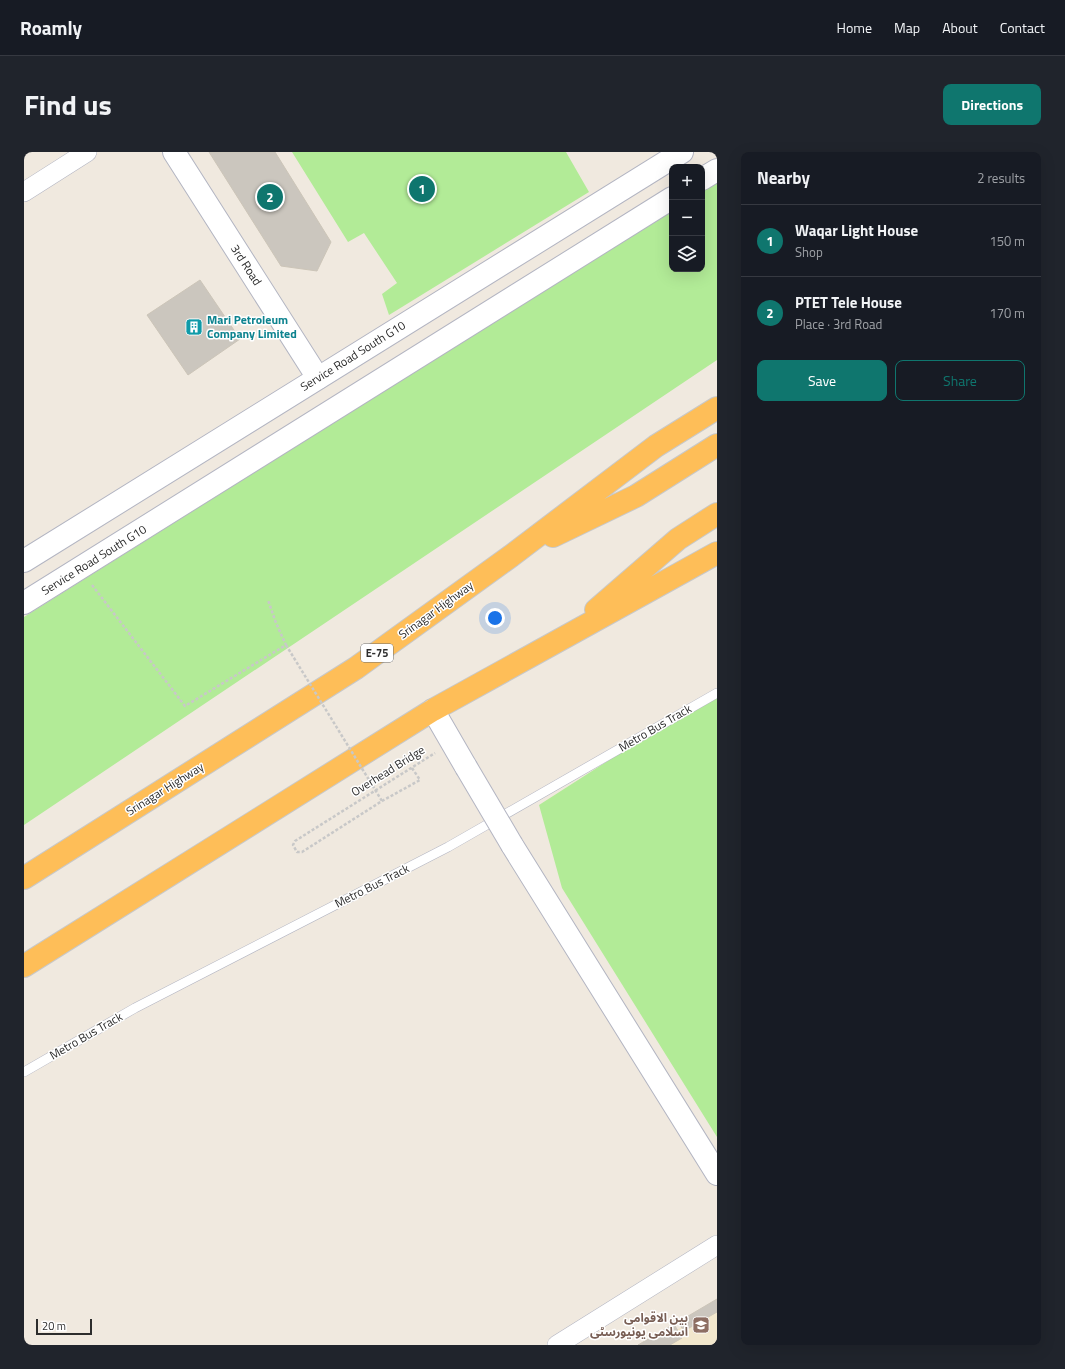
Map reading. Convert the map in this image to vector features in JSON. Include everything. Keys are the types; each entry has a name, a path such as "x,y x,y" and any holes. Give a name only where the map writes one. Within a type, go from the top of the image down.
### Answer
{"highway":[{"name":"Srinagar Highway","path":"24,878 356,668 511,556 656,446 717,408"},
{"path":"511,556 636,496 717,445"},
{"path":"562,639 678,538 717,514"},
{"path":"24,966 433,710 717,553"}],"main road":[{"name":"3rd Road","path":"174,152 318,378"},
{"name":"Service Road South G10","path":"24,561 318,378 683,157"},
{"path":"705,177 717,170"},
{"name":"Service Road South G10","path":"24,603 669,200"},
{"path":"433,710 512,845 717,1174"}],"street":[{"path":"24,192 87,152"},
{"path":"557,1345 717,1245"}],"lane":[{"name":"Metro Bus Track","path":"24,1072 134,1008 448,847 717,693"}],"path":[{"path":"80,568 185,706 286,645"},
{"path":"268,600 286,645 382,800 420,780 412,768"},
{"name":"Overhead Bridge","path":"382,800 302,852 297,852 293,845 295,841 452,742"}],"shaded area":[{"name":"بین الاقوامی اسلامی یونیورسٹی","path":"717,1304 717,1345 653,1345"}],"green space":[{"path":"292,152 566,152 589,192 389,315 382,294 397,283 364,233 348,242"},
{"path":"717,181 717,360 24,825 24,617 669,211 669,272 705,272 705,189"},
{"path":"717,691 717,1137 562,888 539,805"}],"building":[{"path":"209,152 275,152 331,242 317,271 281,266"},
{"name":"Mari Petroleum Company Limited","path":"200,280 240,339 188,375 147,315"},
{"path":"717,1299 717,1312 684,1331 678,1322"},
{"path":"674,1324 682,1338 670,1345 638,1345"}],"place":[{"name":"Waqar Light House","path":"422,189"},
{"name":"PTET Tele House","path":"270,197"},
{"name":"Mari Petroleum Company Limited","path":"194,327"},
{"name":"بین الاقوامی اسلامی یونیورسٹی","path":"701,1325"}]}
